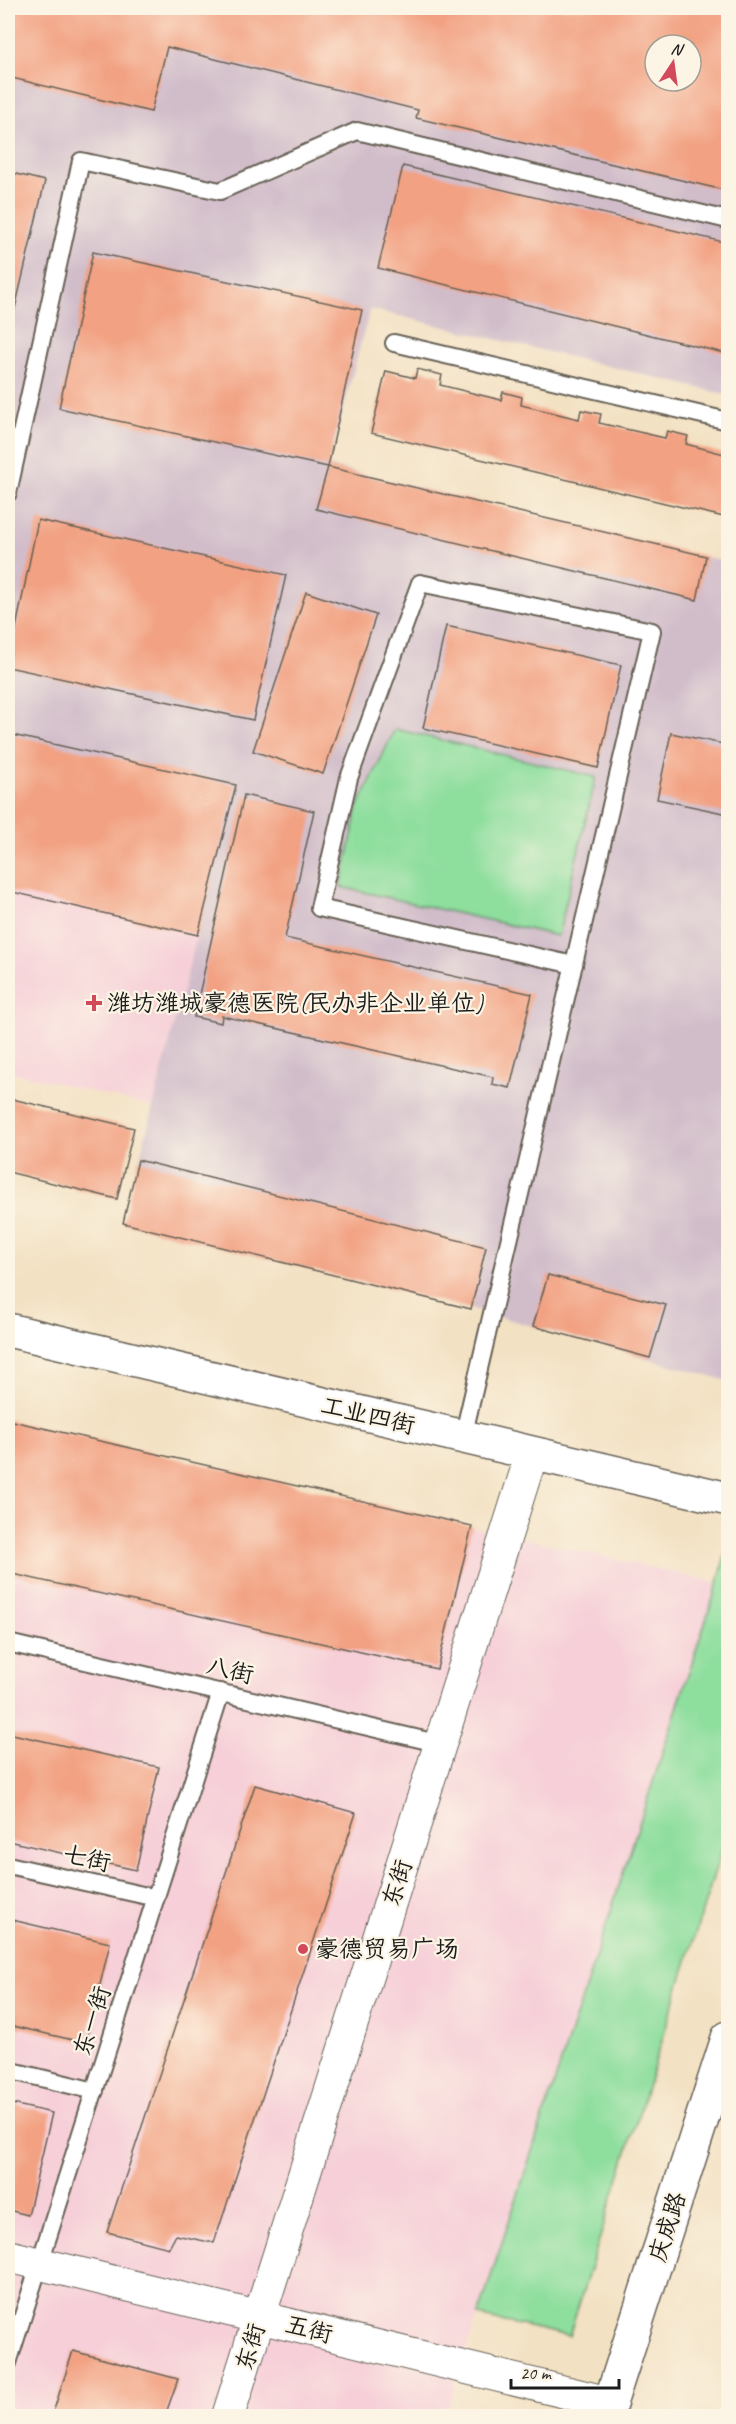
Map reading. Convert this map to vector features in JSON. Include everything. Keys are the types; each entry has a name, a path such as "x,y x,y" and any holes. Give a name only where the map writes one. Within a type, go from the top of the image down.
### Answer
{"street":[{"name":"工业四街","path":"8,1330 729,1499"},
{"name":"东街","path":"228,2416 532,1453"},
{"name":"庆成路","path":"608,2410 729,2038"},
{"name":"五街","path":"8,2256 259,2317 608,2410"}],"lane":[{"path":"8,493 81,161 220,191 357,131 729,220"},
{"path":"394,343 729,421"},
{"path":"463,1437 574,964 652,631 420,583 349,778 319,908 574,964"},
{"name":"八街","path":"8,1643 441,1744"},
{"name":"东一街","path":"8,2364 221,1692"},
{"name":"七街","path":"8,1865 156,1898"},
{"path":"8,2070 94,2091"}],"shaded area":[{"path":"8,8 728,8 728,395 370,309 328,466 728,562 728,1381 471,1309 123,1223 215,866 8,817"},
{"name":"潍坊潍城豪德医院(民办非企业单位)","path":"8,817 215,866 154,1107 8,1071"},
{"name":"豪德贸易广场","path":"8,1420 718,1583 445,2416 8,2416"}],"green space":[{"path":"395,729 596,777 558,936 341,887 358,807"},
{"path":"728,1543 728,1830 569,2336 478,2316 718,1583"}],"building":[{"path":"8,8 728,8 728,191 416,118 418,110 167,47 151,112 8,77"},
{"path":"403,166 728,243 728,354 378,268"},
{"path":"8,172 45,181 8,338"},
{"path":"93,252 362,310 328,467 59,408"},
{"path":"417,369 442,375 440,385 501,400 503,392 522,397 521,405 579,419 581,410 601,414 599,423 665,438 667,431 688,436 686,444 728,455 728,518 371,433 386,371 415,378"},
{"path":"328,467 706,556 697,600 316,509"},
{"path":"38,520 286,575 253,720 8,667"},
{"path":"306,592 376,615 323,774 253,751"},
{"path":"446,626 621,665 598,768 423,728"},
{"path":"671,733 728,745 728,814 657,799"},
{"path":"8,734 236,785 198,935 8,891"},
{"path":"244,795 314,811 285,938 532,994 510,1088 492,1084 493,1077 222,1016 221,1023 194,1017"},
{"path":"8,1098 134,1128 117,1199 8,1172"},
{"path":"138,1160 486,1247 471,1309 123,1223"},
{"path":"548,1275 666,1305 650,1358 533,1326"},
{"path":"8,1420 472,1526 437,1669 8,1573"},
{"path":"8,1733 159,1767 136,1870 8,1841"},
{"path":"255,1785 356,1813 214,2243 176,2235 169,2248 107,2232"},
{"path":"8,1919 110,1943 86,2043 8,2025"},
{"path":"8,2103 52,2113 28,2215 8,2210"},
{"path":"73,2351 178,2379 165,2416 52,2416"}],"place":[{"name":"潍坊潍城豪德医院(民办非企业单位)","path":"94,1003"},
{"name":"豪德贸易广场","path":"303,1949"}]}
